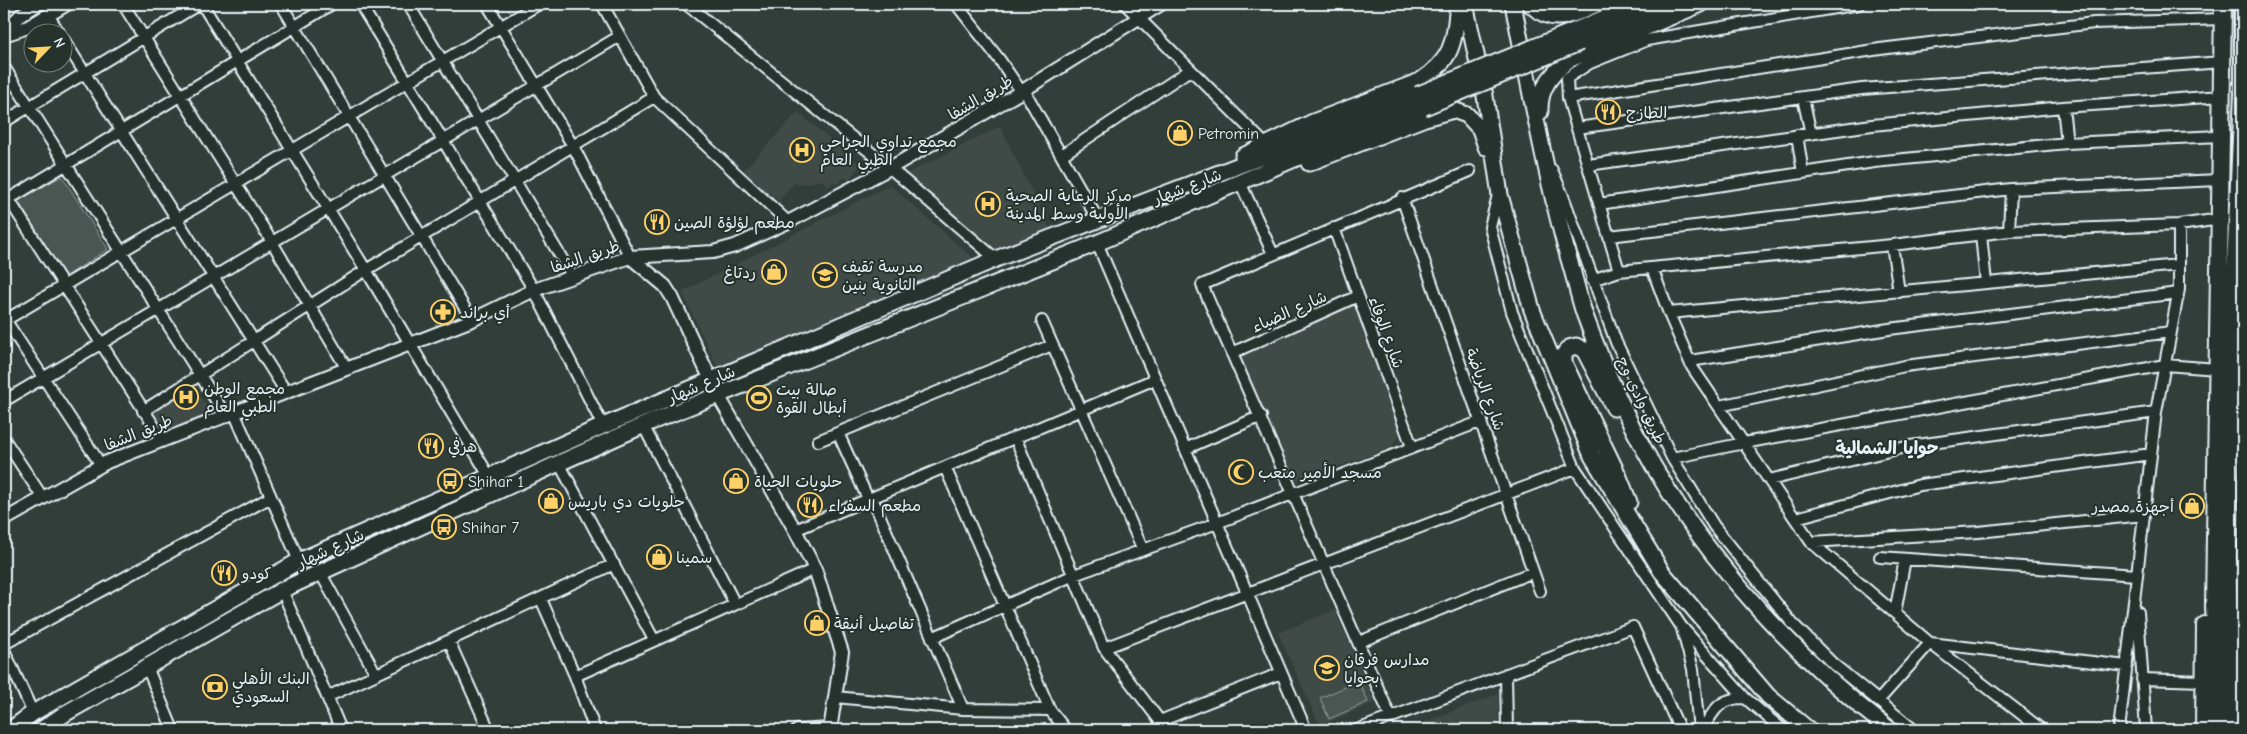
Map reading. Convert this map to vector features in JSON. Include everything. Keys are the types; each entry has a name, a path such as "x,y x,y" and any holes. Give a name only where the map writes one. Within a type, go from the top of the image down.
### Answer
{"highway":[{"path":"1578,36 1640,4"},
{"path":"1317,142 1578,36 1668,4"},
{"path":"2242,730 2241,626 2231,458 2238,378 2243,4"},
{"path":"2218,730 2214,587 2223,11"},
{"path":"2232,730 2236,567"},
{"path":"2204,730 2205,616 2214,587"}],"main road":[{"path":"1183,187 1265,144 1313,122 1420,81 1444,61 1454,42 1458,4"},
{"path":"1465,4 1485,96 1498,185"},
{"name":"طريق وادي وج","path":"1513,4 1541,146 1584,312 1618,397 1654,467 1709,548 1769,620 1846,696 1890,730"},
{"path":"1530,4 1545,16 1562,18 1596,4"},
{"path":"1541,146 1540,99 1552,74 1563,64 1568,60 1701,4"},
{"path":"1240,182 1252,185 1424,118 1453,110 1468,115 1480,129 1498,185 1532,310 1592,456 1662,572 1768,696 1809,730"},
{"name":"شارع شهار","path":"49,728 148,667 282,590 320,572 643,425 1096,243 1240,182 1317,142"},
{"name":"شارع شهار","path":"10,730 33,713 299,561 603,426 996,259 1183,187 1317,142"},
{"path":"1642,538 1619,477 1564,362 1564,354 1569,348 1576,346 1584,350 1648,476 1680,505"}],"street":[{"path":"4,31 22,14 38,4"},
{"path":"4,35 28,27 66,4"},
{"path":"123,4 272,242 308,306 347,369"},
{"path":"4,122 200,4 366,270 489,476"},
{"path":"281,4 472,320"},
{"path":"163,440 5,198 66,164 332,4"},
{"path":"360,4 534,290 603,426"},
{"path":"408,4 573,277"},
{"path":"487,4 573,146 630,257 664,286 718,395 795,530 814,569 842,652 830,729 797,730"},
{"path":"102,465 4,320 178,219 539,4"},
{"path":"602,4 654,97 788,222"},
{"path":"686,4 890,168 996,259"},
{"path":"956,4 1022,90 1098,220"},
{"path":"1125,4 1265,144"},
{"name":"طريق الشفا","path":"4,520 102,465 472,320 534,290 630,257 713,252 735,246 788,222 890,168 1022,90 1161,4"},
{"path":"1619,271 1568,98 1567,78 1590,62 1647,40 1859,4"},
{"path":"1568,98 1880,49 2084,24 2223,11"},
{"path":"48,15 53,22"},
{"path":"4,401 620,36"},
{"path":"72,53 286,392"},
{"path":"1577,128 1862,89 2222,62"},
{"path":"4,67 200,375 230,414 299,561"},
{"path":"1062,156 1190,70"},
{"path":"1588,165 1872,125 2063,107 2222,96"},
{"path":"143,411 366,270 654,97"},
{"path":"1802,98 1811,134"},
{"path":"2063,107 2067,143"},
{"path":"1797,136 1803,173"},
{"path":"1599,204 1874,162 2067,143 2221,136"},
{"path":"1541,146 1563,196 1616,342 1672,458 1714,526 1792,623 1833,664 1914,730"},
{"path":"1391,718 1261,416 1202,285 1402,198 1470,171"},
{"path":"1609,236 2011,189 2220,180"},
{"path":"1240,182 1273,254"},
{"path":"1498,185 1490,227 1512,312 1575,468 1649,581 1681,626 1745,698 1783,730"},
{"path":"2009,230 2011,189"},
{"name":"شارع الرياضة","path":"1402,198 1508,493 1540,591"},
{"path":"1592,280 1619,271 1892,245 2009,230 2179,225 2220,219"},
{"path":"2119,730 2156,412 2178,293 2179,225"},
{"name":"شارع الوفاء","path":"1334,228 1412,447"},
{"path":"1981,234 1986,283"},
{"path":"1096,243 1306,730"},
{"path":"1892,245 1899,292"},
{"path":"1669,314 2179,265"},
{"path":"1652,268 1669,314 1690,361 1811,542 1930,643 2042,730"},
{"path":"1690,361 1889,329 2178,293"},
{"name":"شارع الضياء","path":"1232,353 1358,296"},
{"path":"1042,321 1143,550"},
{"path":"1719,406 1905,366 2171,332"},
{"path":"818,441 1052,345"},
{"path":"1672,458 2165,365 2217,369"},
{"path":"795,530 1154,379"},
{"path":"1769,480 1910,446 2156,412"},
{"path":"1185,449 1261,416"},
{"path":"932,638 1074,575 1217,523 1293,492 1482,421"},
{"path":"643,425 735,604"},
{"path":"838,432 870,498 963,709"},
{"path":"4,438 43,498"},
{"path":"1015,438 1104,648 1160,722 1281,673"},
{"path":"1796,518 1920,485 2151,454"},
{"path":"559,463 654,640"},
{"path":"945,467 1050,710 1066,730"},
{"path":"1104,648 1575,468"},
{"path":"4,644 271,498"},
{"path":"1811,542 1978,532 2144,515"},
{"path":"1880,557 2136,579"},
{"path":"1895,613 1905,559"},
{"path":"327,697 614,564"},
{"path":"575,676 814,569"},
{"path":"320,572 376,674"},
{"path":"1358,642 1533,572"},
{"path":"2136,579 2146,730"},
{"path":"282,590 341,730"},
{"path":"541,599 575,676 595,730"},
{"path":"1681,626 1693,670 1701,730"},
{"path":"1357,730 1633,627 1680,730"},
{"path":"449,641 489,730"},
{"path":"1878,701 1930,643"},
{"path":"1930,643 2127,666"},
{"path":"4,650 33,713"},
{"path":"148,667 173,730"},
{"path":"1506,674 1507,730"},
{"path":"2142,679 2203,681"},
{"path":"835,697 963,709 1050,710"},
{"path":"1701,730 1714,710 1723,702 1731,698 1745,698"}],"shaded area":[{"path":"4,4 31,4 4,21"},
{"name":"مجمع تداوي الجراحي الطبي العام","path":"798,112 860,165 849,180 844,177 838,184 833,182 829,186 821,180 807,184 794,183 779,201 741,173"},
{"name":"مركز الرعاية الصحية الأولية وسط المدينة","path":"1000,126 1052,233 996,253 903,176"},
{"path":"62,176 108,249 65,277 18,201"},
{"name":"مدرسة ثقيف الثانوية بنين","path":"890,185 974,259 718,368 682,292"},
{"path":"1352,303 1355,305 1398,426 1399,436 1390,448 1297,481 1292,476 1240,358 1244,351"},
{"name":"مجمع الوطن الطبي العام","path":"192,385 212,413 163,433 150,409"},
{"name":"مدارس فرقان بحوايا","path":"1335,610 1375,702 1320,726 1278,633"},
{"path":"1359,681 1368,702 1329,719 1320,698"},
{"path":"1498,694 1498,730 1404,730"}],"place":[{"name":"الطازج","path":"1608,112"},
{"name":"Petromin","path":"1180,133"},
{"name":"مجمع تداوي الجراحي الطبي العام","path":"802,150"},
{"name":"مركز الرعاية الصحية الأولية وسط المدينة","path":"988,204"},
{"name":"مطعم لؤلؤة الصين","path":"657,222"},
{"name":"ردتاغ","path":"774,272"},
{"name":"مدرسة ثقيف الثانوية بنين","path":"825,275"},
{"name":"أي براند","path":"443,312"},
{"name":"مجمع الوطن الطبي العام","path":"186,397"},
{"name":"صالة بيت أبطال القوة","path":"759,398"},
{"name":"هرفي","path":"431,446"},
{"name":"مسجد الأمير متعب","path":"1241,472"},
{"name":"Shihar 1","path":"450,481"},
{"name":"حلويات الحياة","path":"736,481"},
{"name":"حلويات دي باريس","path":"551,501"},
{"name":"مطعم السفراء","path":"810,505"},
{"name":"أجهزة مصدر","path":"2192,506"},
{"name":"Shihar 7","path":"444,527"},
{"name":"سمينا","path":"659,557"},
{"name":"كودو","path":"224,573"},
{"name":"تفاصيل أنيقة","path":"817,623"},
{"name":"مدارس فرقان بحوايا","path":"1327,668"},
{"name":"البنك الأهلي السعودي","path":"215,687"}],"district":[{"name":"حوايا الشمالية","path":"1887,448"}]}
